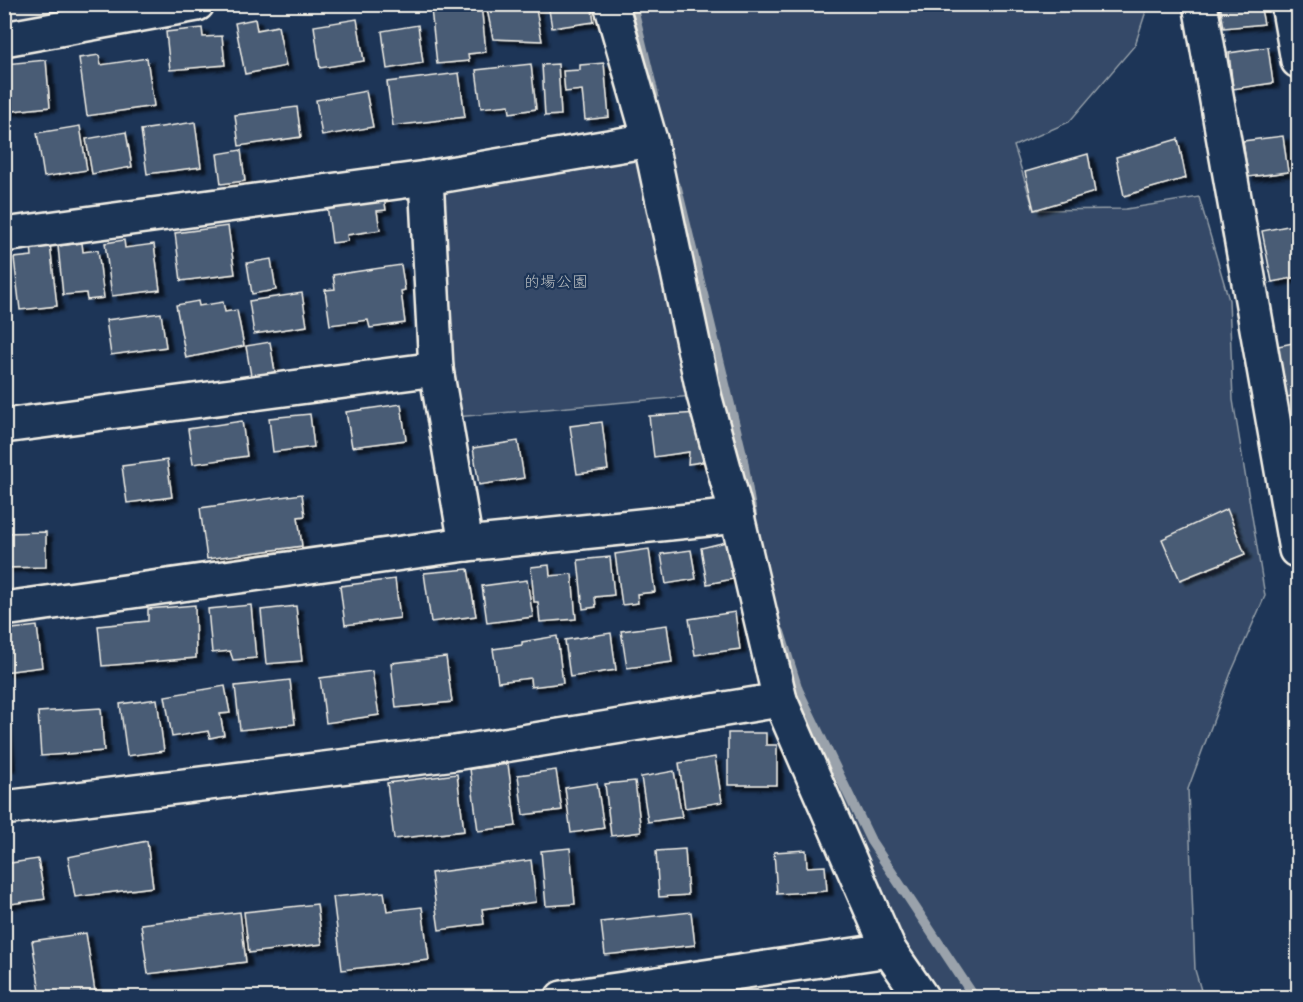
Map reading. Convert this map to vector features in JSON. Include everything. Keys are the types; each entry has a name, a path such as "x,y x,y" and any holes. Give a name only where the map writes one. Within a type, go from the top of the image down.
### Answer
{"street":[{"path":"4,39 197,4"},
{"path":"610,4 650,140 704,395 737,516 780,700 889,950 922,998"},
{"path":"1200,4 1296,550"},
{"path":"1288,4 1299,61"},
{"path":"4,235 426,178 650,140"},
{"path":"426,178 436,369 466,544"},
{"path":"4,426 436,369"},
{"path":"4,609 466,544 737,516"},
{"path":"4,808 455,753 780,700"},
{"path":"562,998 889,950"}],"shaded area":[{"path":"5,5 191,5 5,39"}],"green space":[{"name":"的場公園","path":"612,5 1148,5 1135,45 1069,122 1014,146 1034,210 1126,209 1199,197 1229,300 1233,400 1265,596 1231,673 1188,789 1195,970 1203,997 922,997 780,700 704,395 444,418 426,178 650,140"}],"building":[{"path":"481,4 486,52 468,54 469,61 437,64 431,9"},
{"path":"486,4 535,4 542,41 493,39"},
{"path":"548,4 591,4 594,22 552,28"},
{"path":"1220,4 1260,4 1264,24 1224,28"},
{"path":"255,19 257,30 278,26 286,66 245,74 235,23"},
{"path":"357,19 364,61 320,68 314,26"},
{"path":"418,25 423,63 387,69 382,31"},
{"path":"202,28 203,37 222,36 225,65 170,70 166,32"},
{"path":"1268,47 1273,83 1233,89 1229,53"},
{"path":"99,55 101,65 147,58 154,106 87,116 79,58"},
{"path":"4,57 5,64 46,60 50,107 4,112"},
{"path":"604,63 609,117 585,120 582,90 565,92 563,71 580,70 580,65"},
{"path":"531,64 536,109 510,113 509,105 481,108 476,70"},
{"path":"558,64 561,115 545,116 542,65"},
{"path":"459,73 465,117 393,126 387,82"},
{"path":"366,91 373,127 322,136 316,100"},
{"path":"297,107 301,137 239,146 235,115"},
{"path":"195,122 201,167 147,174 141,130"},
{"path":"80,126 87,170 44,177 37,133"},
{"path":"126,132 132,167 92,174 86,139"},
{"path":"1283,136 1288,172 1248,177 1243,141"},
{"path":"1178,139 1186,178 1124,196 1116,157"},
{"path":"241,150 245,181 221,184 217,154"},
{"path":"1088,154 1095,192 1034,210 1025,172"},
{"path":"384,197 386,210 377,211 380,230 347,235 348,241 332,243 327,205"},
{"path":"1298,224 1298,277 1272,282 1262,231"},
{"path":"228,226 235,274 181,281 175,233"},
{"path":"124,240 125,248 154,244 160,290 112,296 105,243"},
{"path":"82,243 83,252 98,250 104,298 87,300 86,293 63,295 58,246"},
{"path":"50,244 57,306 20,310 14,258 32,256 31,245"},
{"path":"271,259 276,290 252,294 247,263"},
{"path":"401,265 405,290 401,291 405,323 370,328 368,320 330,325 325,290 335,289 333,275"},
{"path":"302,293 307,326 254,334 249,301"},
{"path":"198,301 199,306 223,302 225,312 237,310 244,346 186,358 176,305"},
{"path":"161,313 166,347 111,355 106,320"},
{"path":"270,342 275,372 251,376 246,346"},
{"path":"1298,342 1298,395 1287,397 1278,346"},
{"path":"401,404 406,440 352,447 346,412"},
{"path":"699,413 708,461 688,464 689,452 654,457 649,416"},
{"path":"310,414 314,447 273,452 269,418"},
{"path":"242,421 247,456 193,464 188,429"},
{"path":"602,422 608,470 577,474 570,426"},
{"path":"518,441 524,478 479,485 473,448"},
{"path":"167,460 172,497 127,503 122,466"},
{"path":"302,494 305,516 298,517 302,546 207,559 200,508"},
{"path":"1227,509 1245,554 1180,580 1162,539"},
{"path":"46,532 46,567 4,568 4,533"},
{"path":"726,542 733,579 707,584 701,548"},
{"path":"649,549 655,592 637,594 638,603 622,605 615,554"},
{"path":"691,550 696,579 666,584 661,554"},
{"path":"610,557 614,595 595,597 596,607 583,609 578,560"},
{"path":"549,565 550,576 572,574 576,619 540,622 538,602 534,602 531,567"},
{"path":"468,569 476,616 431,622 424,573"},
{"path":"395,579 400,618 345,625 340,586"},
{"path":"527,580 533,617 487,623 482,586"},
{"path":"195,605 196,658 102,666 98,626 148,621 148,609"},
{"path":"251,605 256,658 233,660 230,651 212,653 208,609"},
{"path":"296,606 302,661 266,664 261,610"},
{"path":"735,612 740,649 695,655 689,619"},
{"path":"667,625 672,662 627,668 621,631"},
{"path":"37,626 42,667 4,672 4,630"},
{"path":"611,633 616,670 570,677 565,640"},
{"path":"557,636 563,683 531,687 530,678 498,682 493,649 522,645 522,642"},
{"path":"446,657 452,702 396,708 391,663"},
{"path":"372,671 379,715 326,723 320,678"},
{"path":"290,680 295,724 240,730 235,686"},
{"path":"225,686 230,713 220,714 224,735 210,738 208,731 172,737 165,696"},
{"path":"157,699 164,751 127,756 120,704"},
{"path":"101,708 104,751 41,756 38,712"},
{"path":"4,713 10,767 4,767"},
{"path":"728,733 766,733 766,745 777,745 777,785 728,785"},
{"path":"715,757 722,802 685,808 679,763"},
{"path":"508,764 516,826 478,831 470,769"},
{"path":"556,770 562,810 523,815 518,775"},
{"path":"674,771 682,817 648,822 641,777"},
{"path":"457,774 464,831 394,839 387,783"},
{"path":"635,781 641,832 611,836 605,784"},
{"path":"597,783 604,828 571,833 565,788"},
{"path":"147,841 153,887 75,897 68,857"},
{"path":"570,848 575,904 546,906 541,851"},
{"path":"685,849 688,895 659,897 656,851"},
{"path":"806,850 807,867 825,866 827,891 777,894 774,852"},
{"path":"38,859 45,899 4,905 4,864"},
{"path":"531,860 536,902 482,909 484,924 439,930 431,873"},
{"path":"384,892 387,911 422,907 429,960 342,970 333,897"},
{"path":"317,904 322,944 249,953 244,912"},
{"path":"240,912 246,962 148,974 141,924"},
{"path":"691,912 695,945 605,955 601,922"},
{"path":"86,933 96,998 41,998 32,941"}],"waterway":[{"path":"632,4 654,95"},
{"path":"677,188 742,454 752,515"},
{"path":"780,632 798,690 871,841 975,998"}]}
